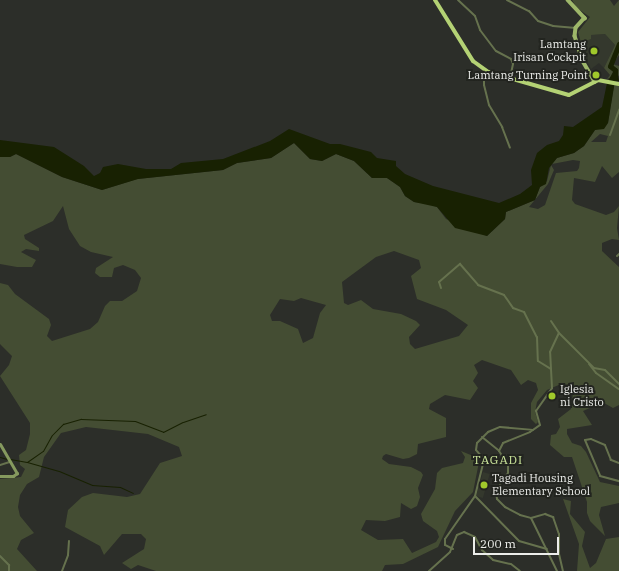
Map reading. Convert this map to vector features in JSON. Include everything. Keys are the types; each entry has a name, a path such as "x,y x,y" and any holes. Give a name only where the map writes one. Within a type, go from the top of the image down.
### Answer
{"highway":[{"path":"435,0 473,61 484,70 510,79 569,95 595,82 608,81 618,84"}],"main road":[{"path":"568,0 585,18 576,28 575,36 579,52 595,82"},
{"path":"0,444 18,474 0,476"}],"street":[{"path":"458,0 475,16 480,30 496,51 512,59 513,64 510,79"},
{"path":"507,0 529,11 538,21 553,26 576,28"},
{"path":"497,74 486,76 484,85 489,104 502,127 510,148"},
{"path":"610,135 619,110"},
{"path":"441,288 439,282 460,264 478,285 504,295 513,308 524,312 537,337 538,361 551,370"},
{"path":"551,321 559,333 588,362 596,369 608,372 619,384"},
{"path":"499,451 505,442 535,430 540,425 536,411 551,392 551,348 559,333"},
{"path":"588,362 596,373 619,389"},
{"path":"453,549 445,545 445,539 475,496 483,460 476,445 482,437 500,427 535,430"},
{"path":"482,437 499,451 506,460 509,470 496,491 497,499 510,511 531,518 547,514 555,520 564,571"},
{"path":"619,463 611,460 605,445 591,439 585,440 600,476 619,481"},
{"path":"0,465 10,460"},
{"path":"475,496 519,541 546,548"},
{"path":"531,518 557,571"},
{"path":"429,571 453,549 459,533 467,533 475,537 489,556 499,563 511,564 520,571"},
{"path":"62,571 68,555 69,542"},
{"path":"0,556 9,565 9,571"}],"shaded area":[{"path":"572,0 610,0 614,6 619,0 619,55 612,64 619,66 619,76 613,72 612,77 607,79 610,75 604,68 615,45 605,34 591,35 591,39 585,41 585,57 578,32 590,17 577,8"},
{"path":"605,34 615,45 604,68 599,63 591,69 585,57 585,41 591,35"},
{"path":"613,72 617,72 619,81 615,81 608,123 604,129 595,130 584,146 574,153 557,158 549,168 546,184 540,187 535,200 506,212 505,219 487,236 455,228 437,207 414,202 405,196 400,187 387,178 372,178 354,161 336,154 322,161 310,159 294,143 271,158 237,163 223,170 138,179 102,190 62,177 16,154 10,157 0,157 0,140 54,147 84,166 94,176 100,173 103,167 118,164 146,169 171,169 181,163 223,159 270,141 289,129 330,144 340,144 371,152 377,158 396,161 396,166 405,174 433,186 499,203 520,194 532,185 531,170 537,153 547,145 559,141 563,135 564,126 573,127 602,107 607,83"},
{"path":"614,85 619,86 619,172 612,178 602,166 595,182 574,178 572,200 575,204 606,215 614,212 619,206 617,228 619,240 612,239 602,243 602,251 619,267 619,405 613,408 604,403 583,411 592,425 567,429 567,434 572,443 581,446 586,452 600,482 619,486 619,503 601,507 599,515 605,536 590,521 587,513 587,502 572,457 564,457 550,445 551,435 556,434 560,427 558,419 571,409 574,385 561,384 547,390 537,402 535,412 538,422 536,424 531,419 531,403 538,390 536,383 528,380 521,385 511,370 482,360 474,365 478,373 473,381 478,388 470,400 445,395 430,404 429,409 446,418 446,437 418,444 417,454 409,458 403,459 386,454 383,456 382,459 389,464 411,467 421,472 423,475 418,488 420,497 417,506 411,509 401,503 400,517 385,521 366,520 361,530 378,540 403,539 412,553 436,542 439,537 437,531 423,521 421,514 435,489 437,473 442,468 463,463 465,457 461,451 478,458 479,462 473,492 455,511 438,547 403,564 385,565 382,571 156,571 138,565 131,569 122,563 144,549 146,539 141,534 122,534 104,555 100,546 65,527 68,510 82,497 93,493 127,497 140,494 160,463 182,456 179,447 148,434 86,427 61,433 44,457 39,477 27,484 20,495 18,507 20,516 34,533 21,540 17,549 37,571 0,571 0,479 21,477 25,469 20,465 19,455 26,450 30,434 30,423 0,376 9,365 12,356 0,344 0,283 8,285 15,294 49,319 51,325 47,336 52,341 90,329 98,322 105,306 110,301 122,301 137,291 141,278 135,270 123,265 114,268 112,277 100,277 95,273 96,268 113,257 91,252 80,246 69,229 63,206 53,221 24,235 25,239 39,248 39,251 26,249 21,252 36,260 32,267 17,267 0,264 0,157 10,157 16,154 62,177 102,190 137,179 223,170 237,163 271,158 294,143 310,159 322,161 336,154 354,161 372,178 387,178 400,187 405,196 414,202 429,204 437,207 446,219 487,236 505,219 506,212 535,200 529,207 538,209 545,205 556,173 577,171 580,161 573,160 552,164 557,158 574,153 584,146 595,130 608,123","holes":["600,134 608,136 606,142 591,142","394,251 419,260 421,268 411,276 417,299 446,310 468,325 459,336 415,349 410,344 409,337 420,325 416,321 401,314 373,309 361,300 348,305 344,303 342,282 376,257","301,298 326,305 320,313 313,338 303,343 298,329 280,321 272,321 270,315 280,299 294,301"]},
{"path":"551,165 554,170 548,184 535,200 540,187 547,181"},
{"name":"Tagadi Housing Elementary School","path":"483,472 490,474 483,498 476,496"},
{"path":"563,499 571,501 570,514 585,532 582,546 590,568 596,563 606,539 619,537 619,571 577,571 579,544"}],"waterway":[{"path":"615,77 615,70 610,66 619,44"},
{"path":"10,459 27,462 43,451 52,435 63,424 81,419 135,421 163,432 183,422 206,414"},
{"path":"0,457 7,459"},
{"path":"27,462 59,471 92,485 120,487 133,493"}],"place":[{"name":"Lamtang Irisan Cockpit","path":"594,51"},
{"name":"Lamtang Turning Point","path":"596,75"},
{"name":"Iglesia ni Cristo","path":"552,396"},
{"name":"Tagadi Housing Elementary School","path":"484,485"}],"district":[{"name":"TAGADI","path":"498,460"}]}
